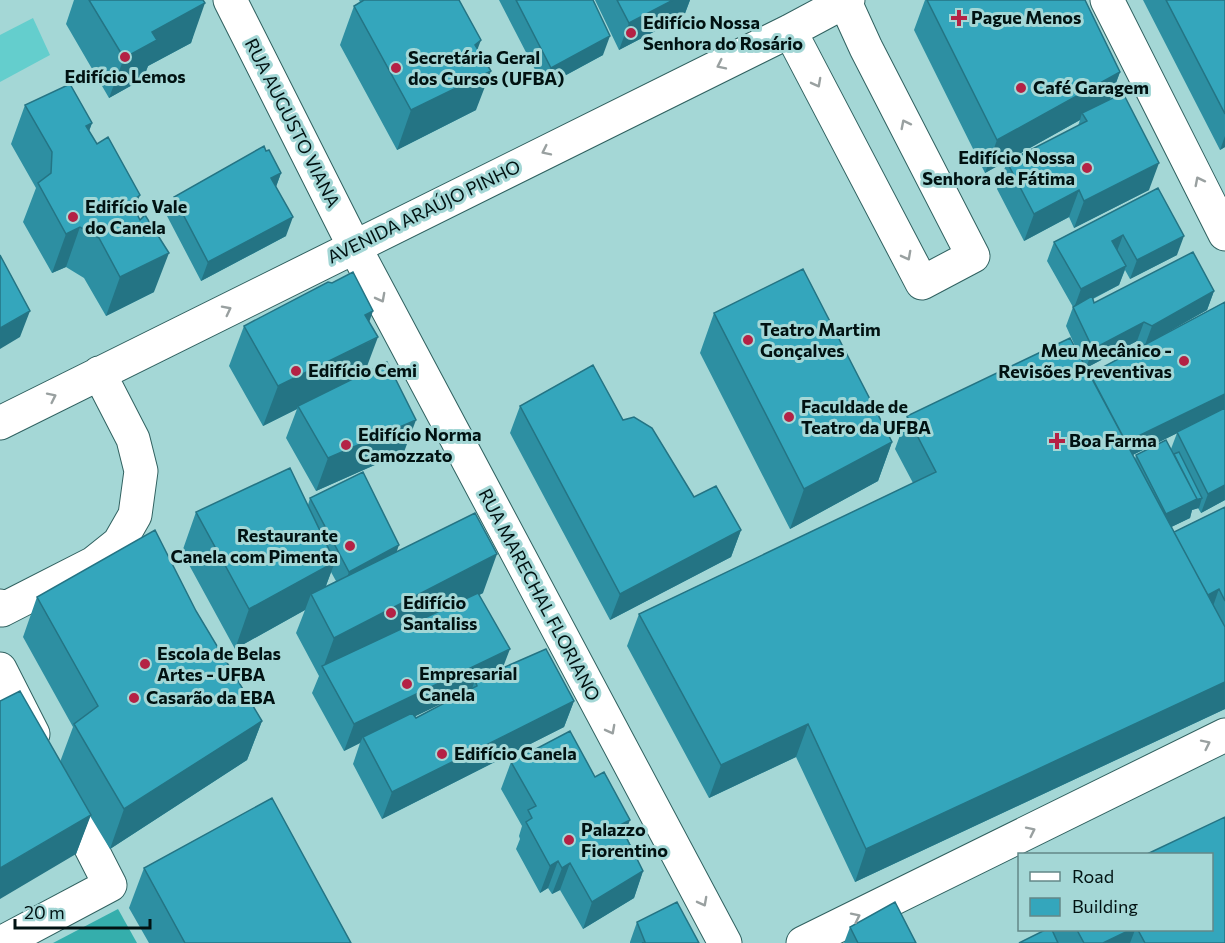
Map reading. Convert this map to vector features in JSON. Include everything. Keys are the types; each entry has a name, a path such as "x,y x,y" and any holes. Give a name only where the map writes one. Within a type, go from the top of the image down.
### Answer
{"street":[{"name":"RUA AUGUSTO VIANA","path":"230,0 354,246"},
{"path":"1107,0 1225,234"},
{"name":"AVENIDA ARAÚJO PINHO","path":"0,423 790,31 846,1"},
{"path":"790,31 922,283 973,256 866,48 846,1"},
{"name":"RUA MARECHAL FLORIANO","path":"354,246 724,943"},
{"path":"1,609 94,563 119,543 135,515 141,471 133,439 99,374"},
{"path":"0,669 110,885 1,943"},
{"path":"803,943 1225,735"}],"shaded area":[{"path":"33,18 50,55 0,82 0,35"},
{"path":"118,909 137,943 53,943"}],"building":[{"path":"89,0 203,0 205,3 152,32 157,40 124,58"},
{"path":"364,0 459,0 481,40 475,45 491,71 411,110 354,6"},
{"path":"516,0 593,0 610,36 551,68"},
{"path":"617,0 673,0 629,23"},
{"path":"927,0 1085,0 1120,72 997,140"},
{"path":"1166,0 1225,0 1225,114"},
{"path":"70,84 92,123 86,126 97,144 108,137 140,195 131,202 140,220 145,215 169,253 120,277 99,238 80,227 66,234 38,183 51,173 52,152 25,105"},
{"name":"Edifício Nossa Senhora de Fátima","path":"1123,93 1159,163 1084,201 1079,190 1034,214 1007,162 1087,121 1082,113"},
{"path":"264,146 266,151 269,150 281,173 271,178 293,217 208,262 174,197"},
{"path":"1158,188 1184,236 1137,260 1123,235 1112,241 1126,266 1081,289 1054,242"},
{"path":"1193,252 1214,291 1152,326 1144,322 1093,349 1073,307 1092,296 1094,303"},
{"path":"0,255 30,311 0,328"},
{"path":"803,269 892,442 804,489 714,313"},
{"path":"353,272 373,311 365,315 378,337 278,386 244,326 328,282 332,283"},
{"name":"Meu Mecânico - Revisões Preventivas","path":"1225,302 1225,394 1126,442 1090,374"},
{"path":"1070,338 1225,627 1225,682 866,849 808,724 721,765 639,614 936,472 907,416"},
{"path":"387,362 416,420 328,458 298,406"},
{"path":"593,365 623,420 634,417 652,428 694,497 716,486 741,530 620,594 520,406"},
{"path":"1225,408 1225,485 1208,494 1177,432"},
{"path":"1166,440 1197,499 1166,514 1136,455"},
{"path":"1179,452 1202,498 1196,500 1174,454"},
{"path":"290,468 335,562 249,609 196,512"},
{"name":"Restaurante Canela com Pimenta","path":"363,472 399,545 349,572 310,498"},
{"path":"1225,507 1225,601 1219,589 1208,595 1174,532"},
{"path":"475,513 497,554 334,638 311,594"},
{"name":"Casarão da EBA","path":"155,530 196,611 262,721 124,809 74,724 98,706 37,597"},
{"name":"Empresarial Canela","path":"478,593 510,649 354,724 322,666"},
{"path":"546,649 574,701 392,792 363,737 412,713 416,718 477,686 475,680"},
{"path":"20,691 91,815 0,868 0,701"},
{"name":"Palazzo Fiorentino","path":"570,731 595,777 604,772 630,820 620,825 643,871 592,902 570,863 562,868 558,861 550,866 526,822 532,818 528,810 536,806 511,762"},
{"path":"272,798 351,943 185,943 144,868"},
{"path":"1225,817 1225,943 1145,943 1139,931 1213,931 1213,853 1149,853"},
{"path":"677,902 699,943 642,943 645,942 637,922"},
{"path":"895,902 916,943 858,943 850,927"},
{"path":"1043,931 1052,931 1058,943 1019,943"},
{"path":"1078,931 1128,931 1103,943 1084,943"}],"place":[{"name":"Pague Menos","path":"959,18"},
{"name":"Edifício Nossa Senhora do Rosário","path":"631,33"},
{"name":"Edifício Lemos","path":"125,57"},
{"name":"Secretária Geral dos Cursos (UFBA)","path":"396,68"},
{"name":"Café Garagem","path":"1021,88"},
{"name":"Edifício Nossa Senhora de Fátima","path":"1087,168"},
{"name":"Edifício Vale do Canela","path":"73,217"},
{"name":"Teatro Martim Gonçalves","path":"748,340"},
{"name":"Meu Mecânico - Revisões Preventivas","path":"1184,361"},
{"name":"Edifício Cemi","path":"296,371"},
{"name":"Faculdade de Teatro da UFBA","path":"789,417"},
{"name":"Boa Farma","path":"1057,441"},
{"name":"Edifício Norma Camozzato","path":"346,445"},
{"name":"Restaurante Canela com Pimenta","path":"350,546"},
{"name":"Edifício Santaliss","path":"391,613"},
{"name":"Escola de Belas Artes - UFBA","path":"145,664"},
{"name":"Empresarial Canela","path":"407,684"},
{"name":"Casarão da EBA","path":"134,698"},
{"name":"Edifício Canela","path":"442,754"},
{"name":"Palazzo Fiorentino","path":"569,840"}]}
